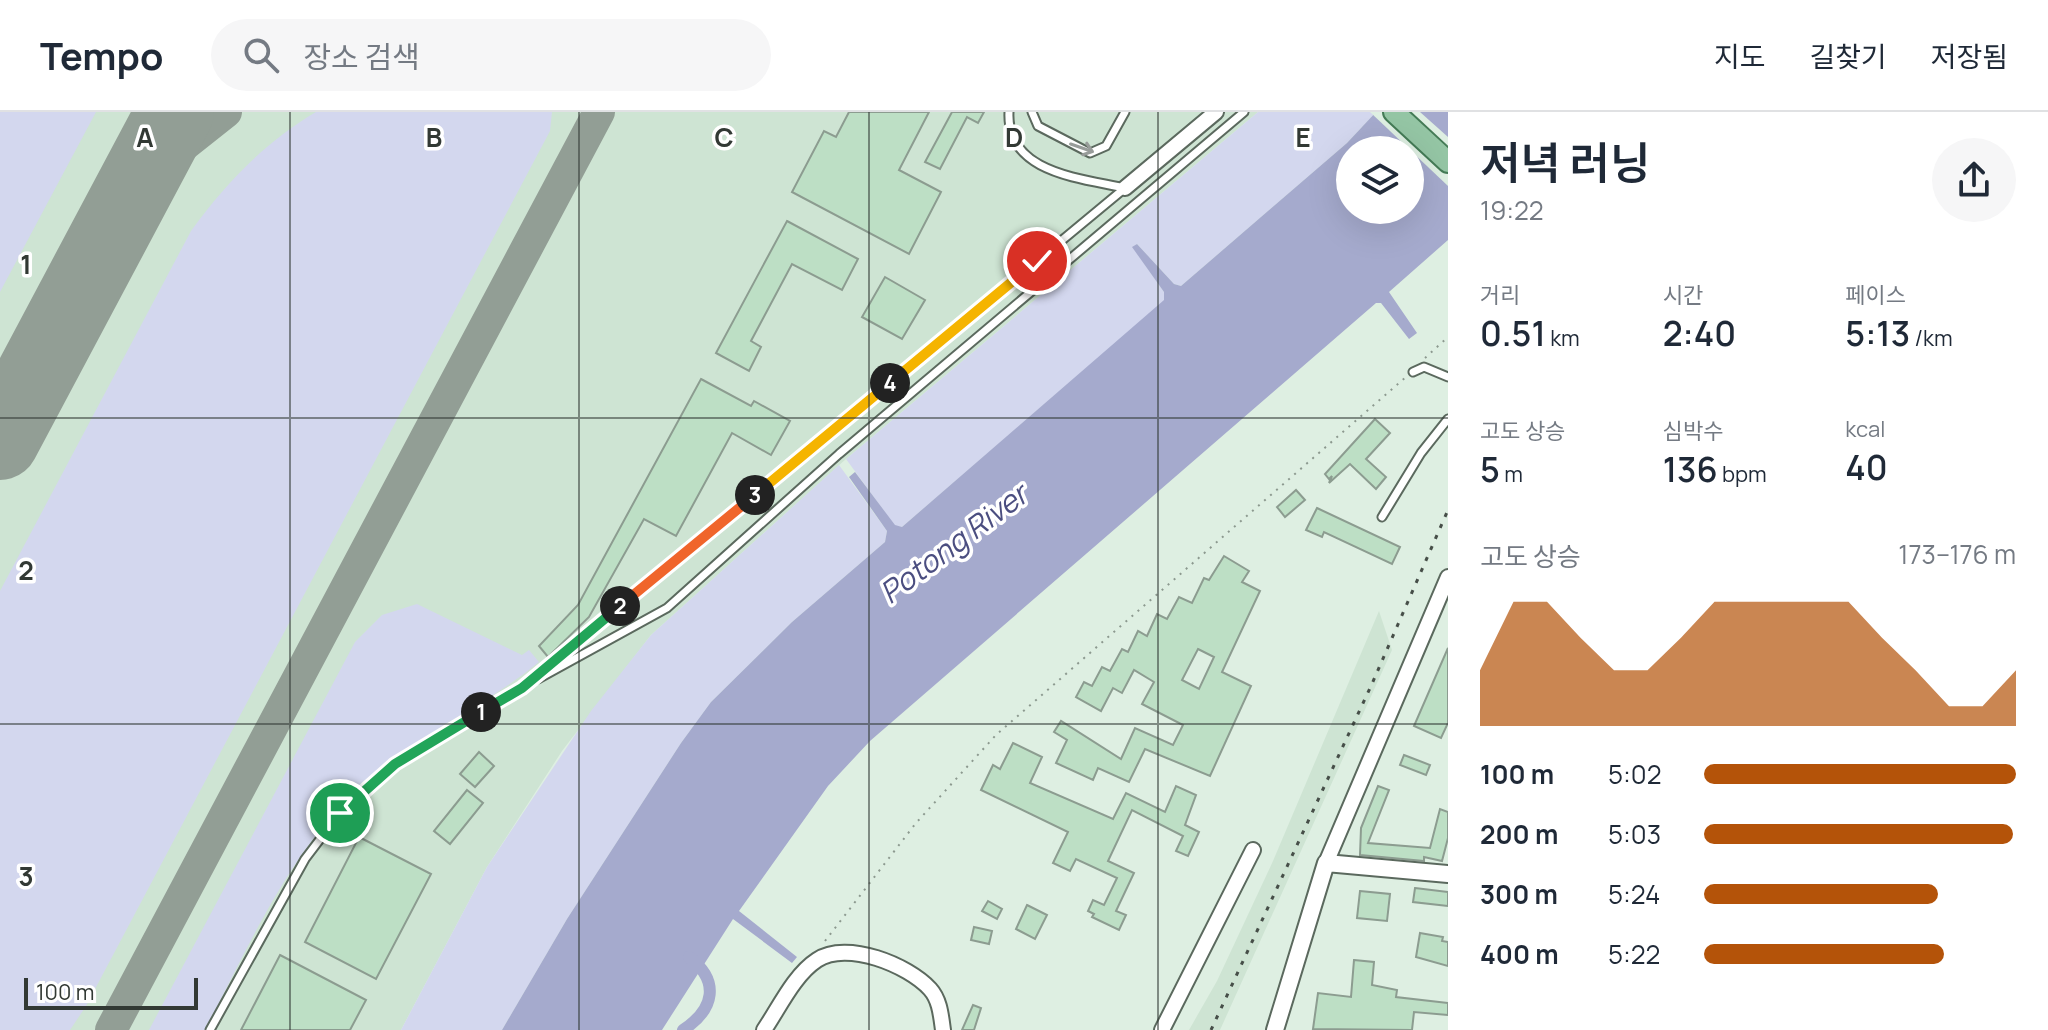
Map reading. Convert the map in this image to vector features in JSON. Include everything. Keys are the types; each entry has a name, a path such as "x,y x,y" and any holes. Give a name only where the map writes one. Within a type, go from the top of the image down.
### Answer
{"main road":[{"path":"1394,112 1448,162"}],"street":[{"path":"1125,188 1215,112"},
{"path":"1275,1030 1326,863 1448,577"},
{"path":"1162,1030 1253,850"},
{"path":"1326,863 1448,874"},
{"path":"764,1030 816,960 855,951 871,955 931,990 937,1001 943,1030"}],"lane":[{"path":"1009,112 1009,127 1020,149 1032,161 1062,174 1125,188"},
{"path":"1032,112 1038,126 1090,153 1106,146 1125,112"},
{"path":"210,1030 305,859 340,813 395,764 522,688 667,608 839,454 1244,112"},
{"path":"522,688 1125,188"},
{"path":"1413,372 1424,367 1448,377"},
{"path":"1382,517 1421,453 1448,419"}],"path":[{"path":"821,945 916,823 996,735 1413,372 1448,337"}],"shaded area":[{"path":"0,112 1258,112 846,459 651,635 562,751 487,867 401,1030 0,1030"},
{"path":"0,112 96,112 0,292"},
{"path":"316,112 552,112 550,131 86,1006 70,1030 0,1030 0,591 191,231 247,165"},
{"path":"1258,112 1376,112 1354,136 1336,136 1336,152 1181,286 1174,284 1137,244 1133,247 1164,292 1165,300 902,527 895,526 846,459"},
{"path":"839,465 887,531 885,542 792,622 711,702 567,919 502,1030 401,1030 487,867 591,711 651,635"},
{"path":"417,604 522,655 529,650 539,662 392,760 344,802 319,831 276,894 205,1030 149,1030 355,642 382,615"},
{"path":"1379,611 1392,650 1220,1030 1189,1030 1217,981 1273,861"}],"water":[{"name":"Potong River","path":"1376,112 1448,112 1448,240 1389,292 1417,333 1409,339 1381,303 1376,303 870,741 828,786 739,911 797,957 792,963 733,919 662,1030 502,1030 567,919 711,702 792,622 885,542 887,531 849,477 855,472 895,525 902,527 1164,300 1164,292 1132,247 1137,244 1174,284 1181,286 1336,152 1336,224 1424,224 1424,136 1354,136"}],"pier":[{"path":"1370,112 1420,112 1448,137 1448,186 1424,163 1424,136 1395,136"}],"building":[{"path":"849,112 929,112 899,170 941,192 909,254 792,192 824,131 836,137"},
{"path":"952,112 984,112 978,123 967,117 940,169 925,162"},
{"path":"787,221 858,259 842,290 792,264 751,341 761,347 749,371 716,353"},
{"path":"885,277 925,300 902,339 862,317"},
{"path":"701,379 751,406 754,401 790,421 771,455 732,433 676,536 644,519 589,617 548,657 539,646 578,605"},
{"path":"1375,419 1390,433 1366,459 1386,477 1376,489 1350,464 1329,483 1332,476 1329,479 1325,474"},
{"path":"1296,490 1305,500 1285,517 1277,507"},
{"path":"1317,508 1400,547 1392,564 1324,532 1322,537 1306,530"},
{"path":"1224,556 1249,571 1242,582 1260,591 1222,672 1251,686 1210,776 1145,749 1129,782 1098,768 1093,780 1056,763 1067,740 1054,732 1061,721 1121,759 1135,728 1173,745 1183,725 1142,704 1154,682 1134,670 1122,693 1113,688 1101,711 1076,697 1084,682 1092,686 1102,667 1110,671 1122,649 1128,652 1138,631 1147,636 1157,614 1167,619 1179,597 1192,603 1204,578 1209,580","holes":["1198,649 1214,657 1199,689 1182,680"]},
{"path":"1448,648 1448,723 1441,738 1414,726"},
{"path":"1013,743 1042,757 1030,783 1113,819 1126,793 1165,812 1176,786 1196,795 1185,825 1199,832 1188,856 1176,851 1183,836 1132,810 1108,861 1134,873 1116,911 1126,915 1119,930 1092,917 1094,914 1088,911 1093,900 1104,905 1117,878 1076,859 1070,871 1053,863 1068,832 981,790 993,765 1000,769"},
{"path":"479,752 494,766 475,787 460,774"},
{"path":"1404,755 1430,765 1426,775 1400,765"},
{"path":"1378,786 1389,790 1368,843 1430,848 1440,809 1448,812 1448,838 1442,861 1424,857 1424,861 1360,855 1361,828"},
{"path":"467,790 483,803 450,844 434,831"},
{"path":"359,837 431,874 376,979 305,942"},
{"path":"1415,888 1448,892 1448,906 1413,902"},
{"path":"1360,891 1390,894 1387,921 1357,918"},
{"path":"988,901 1002,909 997,919 982,911"},
{"path":"1027,905 1047,915 1035,939 1016,929"},
{"path":"974,927 992,931 989,944 971,940"},
{"path":"1420,933 1443,937 1442,941 1448,942 1448,966 1416,957"},
{"path":"280,955 366,1000 350,1030 241,1030"},
{"path":"1354,960 1374,962 1372,985 1397,990 1396,997 1448,1003 1448,1015 1414,1012 1412,1030 1313,1029 1318,993 1351,997"},
{"path":"973,1005 981,1008 974,1030 962,1030"}],"waterway":[{"path":"683,1030 702,1013 710,995 706,976 689,957"}],"taxiway":[{"path":"128,200 173,154 226,112"},
{"path":"111,1030 599,112"}],"runway":[{"path":"0,441 175,112"}],"railway":[{"path":"1211,1030 1371,686 1448,510"}],"route":[{"path":"340,813 395,764 522,688 1037,261"}]}
